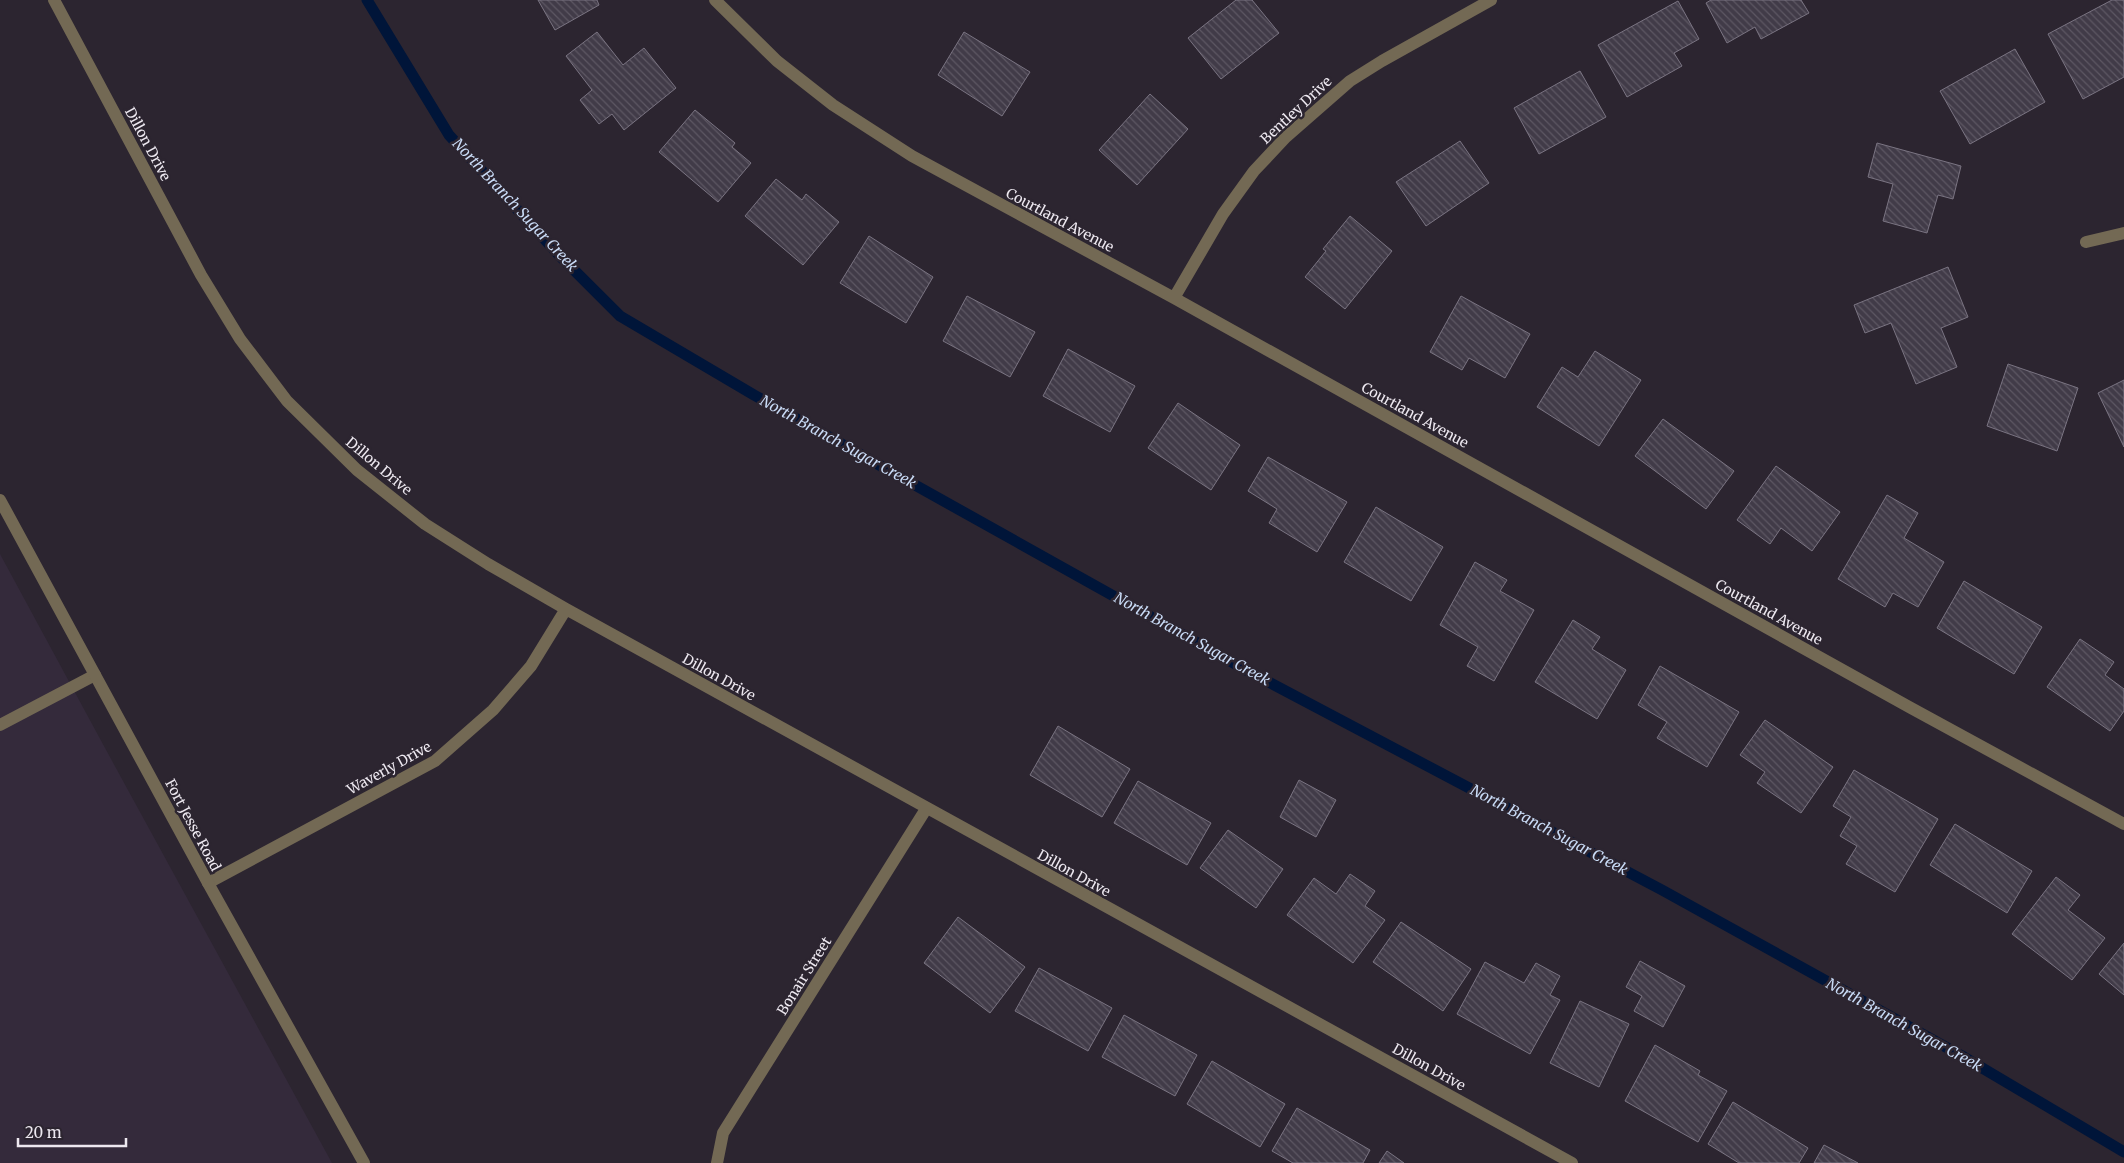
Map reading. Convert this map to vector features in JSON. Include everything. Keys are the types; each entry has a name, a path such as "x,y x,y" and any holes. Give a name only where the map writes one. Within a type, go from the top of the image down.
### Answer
{"street":[{"name":"Dillon Drive","path":"54,0 201,275 240,338 287,401 357,470 425,524 566,610 1572,1163"},
{"name":"Courtland Avenue","path":"715,0 777,61 840,110 912,156 1174,298 1902,704 2124,824"},
{"name":"Bentley Drive","path":"1174,298 1223,214 1254,172 1286,137 1350,81 1382,60 1491,0"},
{"path":"2086,242 2124,233"},
{"name":"Fort Jesse Road","path":"0,500 208,883 364,1163"},
{"name":"Waverly Drive","path":"208,883 436,761 493,710 531,666 566,610"},
{"path":"0,724 95,675"},
{"name":"Bonair Street","path":"717,1163 723,1133 926,809"}],"shaded area":[{"path":"0,554 111,759 332,1163 0,1163"}],"building":[{"path":"538,0 597,0 599,5 555,30"},
{"path":"1236,0 1252,0 1279,33 1221,79 1188,38"},
{"path":"1711,0 1801,0 1809,13 1761,39 1755,27 1727,43 1706,3"},
{"path":"2112,0 2124,0 2124,77 2083,99 2048,34"},
{"path":"1678,1 1699,39 1674,53 1682,66 1627,97 1598,45"},
{"path":"597,32 623,65 644,48 676,88 624,130 612,114 599,124 580,100 592,90 566,56"},
{"path":"964,32 1030,72 1002,116 938,75"},
{"path":"2015,49 2045,102 1970,144 1940,91"},
{"path":"1580,71 1606,117 1539,154 1514,108"},
{"path":"1150,94 1188,129 1137,185 1099,150"},
{"path":"695,110 735,143 732,147 751,163 718,202 659,152"},
{"path":"1460,141 1489,183 1426,226 1396,182"},
{"path":"1877,143 1961,166 1953,199 1938,195 1927,233 1883,221 1893,184 1868,177"},
{"path":"776,179 802,200 806,194 839,222 803,265 745,216"},
{"path":"1350,216 1392,251 1345,309 1305,277 1326,251 1323,249"},
{"path":"869,236 933,277 906,323 840,283"},
{"path":"1948,267 1968,317 1941,328 1957,367 1916,384 1891,323 1865,333 1854,305"},
{"path":"967,296 1035,332 1010,377 943,341"},
{"path":"1461,296 1530,334 1505,378 1469,358 1462,370 1430,352"},
{"path":"1068,349 1135,386 1110,432 1043,396"},
{"path":"1595,351 1641,380 1599,446 1537,407 1562,367 1578,377"},
{"path":"2008,364 2078,388 2057,451 1987,426"},
{"path":"2124,380 2124,447 2098,393"},
{"path":"1178,403 1240,445 1211,490 1148,448"},
{"path":"1663,419 1734,471 1706,509 1635,456"},
{"path":"1268,457 1347,502 1317,552 1269,523 1277,509 1248,491"},
{"path":"1776,466 1840,512 1812,551 1781,528 1770,544 1737,520"},
{"path":"1887,495 1918,513 1904,538 1944,562 1918,607 1893,593 1885,607 1838,579"},
{"path":"1376,507 1443,547 1411,601 1344,562"},
{"path":"1475,562 1507,580 1500,591 1534,610 1494,681 1467,666 1478,647 1440,625"},
{"path":"1964,581 2042,627 2014,674 1937,628"},
{"path":"1573,620 1600,637 1592,649 1626,670 1597,719 1535,682"},
{"path":"2080,639 2114,662 2105,675 2124,689 2124,711 2110,731 2047,687"},
{"path":"1660,666 1739,712 1707,767 1657,738 1667,722 1638,705"},
{"path":"1765,720 1833,767 1801,813 1757,783 1765,772 1740,755"},
{"path":"1058,726 1130,769 1102,817 1030,775"},
{"path":"1854,770 1938,819 1895,892 1846,864 1857,846 1840,836 1851,817 1833,806"},
{"path":"1299,780 1336,800 1316,837 1280,817"},
{"path":"1138,781 1211,823 1187,865 1114,823"},
{"path":"1955,824 2032,871 2007,913 1930,865"},
{"path":"1228,830 1283,869 1256,908 1200,868"},
{"path":"1350,874 1375,891 1365,906 1385,920 1353,963 1287,915 1314,878 1336,894"},
{"path":"2056,877 2080,895 2068,910 2105,938 2072,980 2012,934"},
{"path":"958,917 1025,967 990,1013 924,963"},
{"path":"1401,922 1471,969 1443,1011 1373,962"},
{"path":"2124,943 2124,995 2099,974"},
{"path":"1640,961 1685,986 1663,1027 1634,1011 1642,996 1626,987"},
{"path":"1485,962 1524,983 1536,963 1560,976 1550,995 1560,1000 1530,1054 1457,1014"},
{"path":"1039,968 1112,1008 1088,1051 1015,1011"},
{"path":"1580,1001 1629,1024 1599,1087 1550,1063"},
{"path":"1124,1015 1197,1055 1175,1096 1102,1057"},
{"path":"1655,1045 1700,1071 1698,1075 1727,1091 1698,1142 1625,1101"},
{"path":"1212,1061 1285,1104 1260,1147 1187,1104"},
{"path":"1733,1102 1808,1148 1799,1163 1739,1163 1708,1144"},
{"path":"1297,1108 1370,1150 1363,1163 1293,1163 1272,1151"},
{"path":"1824,1145 1858,1163 1814,1163"},
{"path":"1387,1151 1404,1163 1379,1163"}],"waterway":[{"name":"North Branch Sugar Creek","path":"367,0 449,135 560,256 620,316 754,395 1246,670 1662,890 1962,1056 2124,1152"}]}
